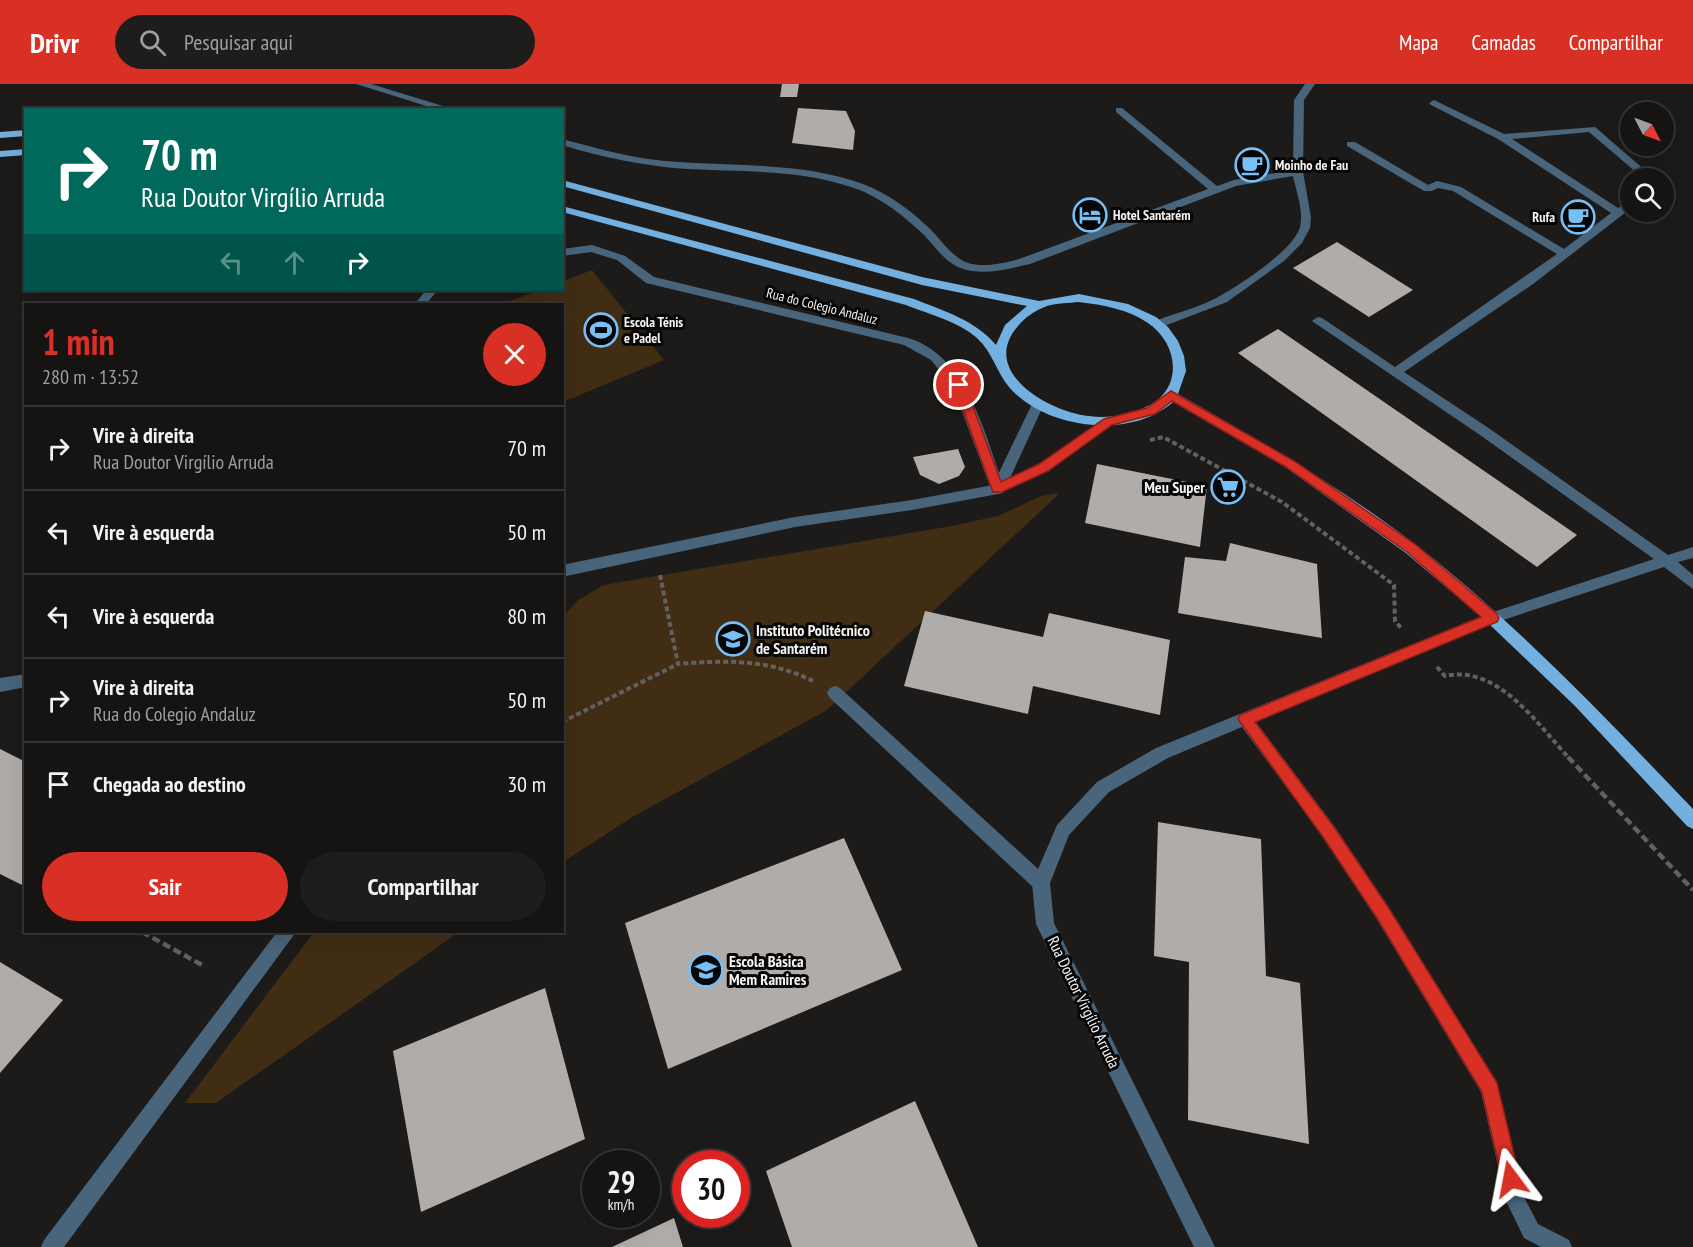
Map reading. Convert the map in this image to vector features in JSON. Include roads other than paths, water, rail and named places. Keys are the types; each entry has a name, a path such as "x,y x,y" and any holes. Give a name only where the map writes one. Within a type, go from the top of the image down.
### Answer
{"main road":[{"path":"0,135 24,133"},
{"path":"0,154 24,152"},
{"path":"564,184 922,281 1040,304 1079,298 1110,301 1134,309 1159,324 1175,343 1182,372 1171,395 1151,411 1108,422 1075,418 1038,404 1012,383 1001,359 980,334 951,318 910,302 564,210"},
{"path":"1001,359 1002,338 1018,317 1040,304"},
{"path":"1171,395 1290,464 1411,549 1492,618 1580,701 1693,821"}],"street":[{"path":"361,84 444,108"},
{"path":"1159,324 1223,299 1280,259 1296,243 1305,228 1306,217 1298,172 1299,99 1310,84"},
{"path":"1396,372 1619,213 1502,137 1434,103"},
{"path":"1119,110 1215,189"},
{"path":"1502,137 1590,129 1637,168"},
{"path":"564,143 634,161 788,171 860,187 909,216 962,264 980,268 1003,267 1026,261 1215,189 1253,177 1298,172"},
{"path":"1351,144 1428,189 1437,184 1457,189 1564,254"},
{"name":"Rua do Colegio Andaluz","path":"564,253 592,248 621,258 650,280 908,342 935,357 959,385 998,489"},
{"path":"421,303 431,291"},
{"path":"1318,321 1396,372 1667,561 1693,583"},
{"path":"998,489 1038,404"},
{"path":"564,571 795,522 912,505 998,489 1044,468 1108,422"},
{"name":"Rua Doutor Virgílio Arruda","path":"1205,1247 1045,924 1041,883 1063,830 1104,787 1162,753 1492,618 1693,552"},
{"path":"0,685 23,682"},
{"path":"835,693 1041,883"},
{"path":"1245,719 1329,832 1382,912 1490,1089 1516,1201 1531,1231 1562,1247"},
{"path":"51,1247 286,933"}],"place":[{"name":"Moinho de Fau","path":"1252,165"},
{"name":"Hotel Santarém","path":"1090,215"},
{"name":"Rufa","path":"1578,217"},
{"name":"Escola Ténis e Padel","path":"601,330"},
{"name":"Meu Super","path":"1228,487"},
{"name":"Instituto Politécnico de Santarém","path":"733,639"},
{"name":"Escola Básica Mem Ramires","path":"706,970"}]}
